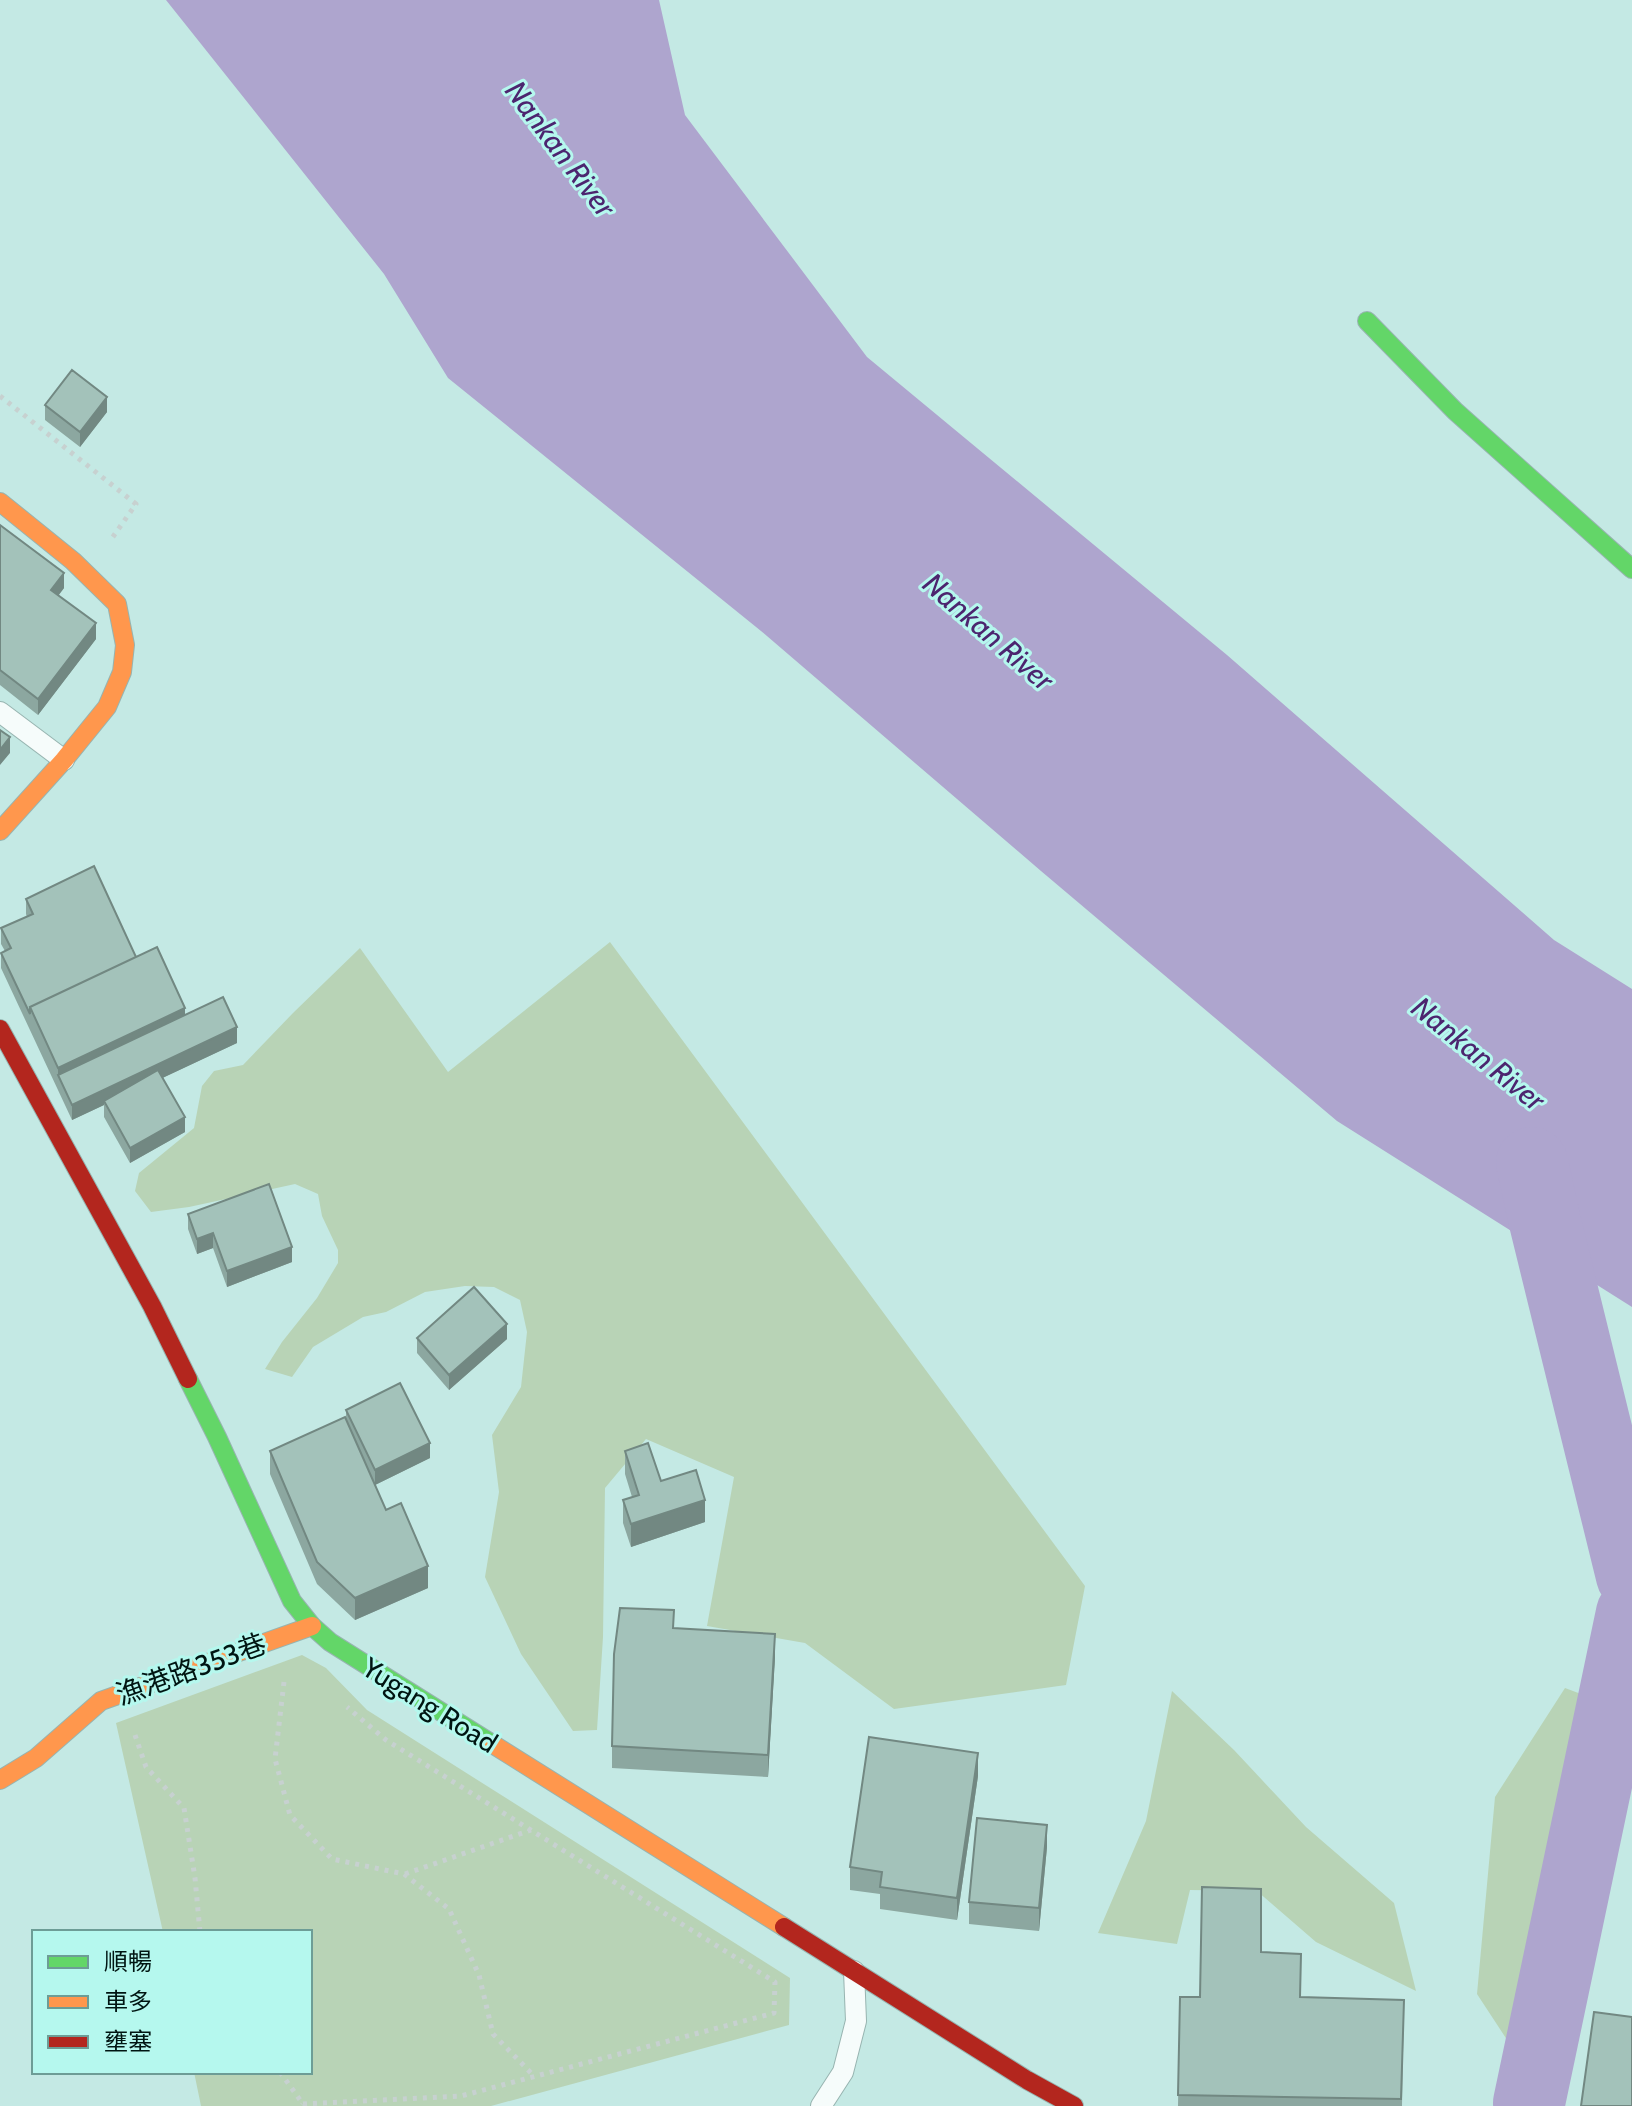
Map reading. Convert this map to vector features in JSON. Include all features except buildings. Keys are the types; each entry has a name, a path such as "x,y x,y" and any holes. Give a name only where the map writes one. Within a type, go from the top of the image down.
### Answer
{"street":[{"path":"1367,321 1455,411 1632,569"},
{"path":"0,502 117,604 125,645 122,672 107,707 0,831"},
{"name":"Yugang Road","path":"0,1029 152,1306 217,1437 292,1601 312,1626 344,1650 1027,2080 1074,2106"},
{"name":"Yugang Road","path":"0,1053 28,1079"},
{"name":"漁港路353巷","path":"0,1780 36,1758 101,1701 312,1626"}],"lane":[{"path":"0,712 64,760"},
{"path":"821,2106 843,2072 856,2021 854,1971"}],"path":[{"path":"0,396 136,504 86,574"},
{"path":"269,1687 293,1678"},
{"path":"284,1682 275,1759 290,1815 332,1859 404,1874 449,1909 479,1975 493,2034 534,2077"},
{"path":"281,2074 302,2105 461,2096 774,2013 775,1982 386,1740 346,1706"},
{"path":"134,1734 146,1767 184,1808 200,1930"},
{"path":"404,1874 531,1830"}],"green space":[{"path":"610,942 1085,1586 1066,1685 894,1709 805,1643 707,1626 734,1477 646,1439 605,1488 603,1637 597,1730 573,1731 521,1654 485,1577 499,1492 492,1435 521,1387 527,1332 520,1300 494,1287 465,1286 425,1292 386,1312 363,1317 313,1347 292,1377 265,1369 317,1298 338,1263 338,1250 322,1216 318,1194 295,1184 151,1212 135,1191 139,1173 194,1128 202,1086 214,1071 243,1065 360,948 448,1072"},
{"path":"302,1655 326,1668 367,1710 790,1978 789,2025 491,2106 201,2106 194,2074 312,2074 312,1930 163,1930 116,1723"},
{"path":"1565,1688 1597,1700 1517,2055 1477,1994 1495,1797"},
{"path":"1172,1691 1234,1750 1306,1827 1394,1903 1416,1991 1316,1942 1257,1891 1190,1890 1177,1944 1098,1933 1146,1821"}],"water":[{"name":"Nankan River","path":"166,0 659,0 685,115 867,357 1227,655 1554,940 1632,989 1632,1307 1337,1121 761,631 448,378 384,274"}],"waterway":[{"path":"1532,1163 1632,1576"},
{"path":"1529,2103 1632,1613"}],"traffic: fast":[{"path":"1367,321 1455,411 1632,569"},
{"path":"188,1379 292,1601 312,1626 330,1642 494,1745"}],"traffic: slow":[{"path":"0,502 73,561 117,604 125,645 122,672 107,707 0,831"},
{"path":"0,1780 36,1758 101,1701 312,1626"},
{"path":"494,1745 784,1927"}],"traffic: jam":[{"path":"0,1029 152,1306 188,1379"},
{"path":"784,1927 1027,2080 1074,2106"}]}
